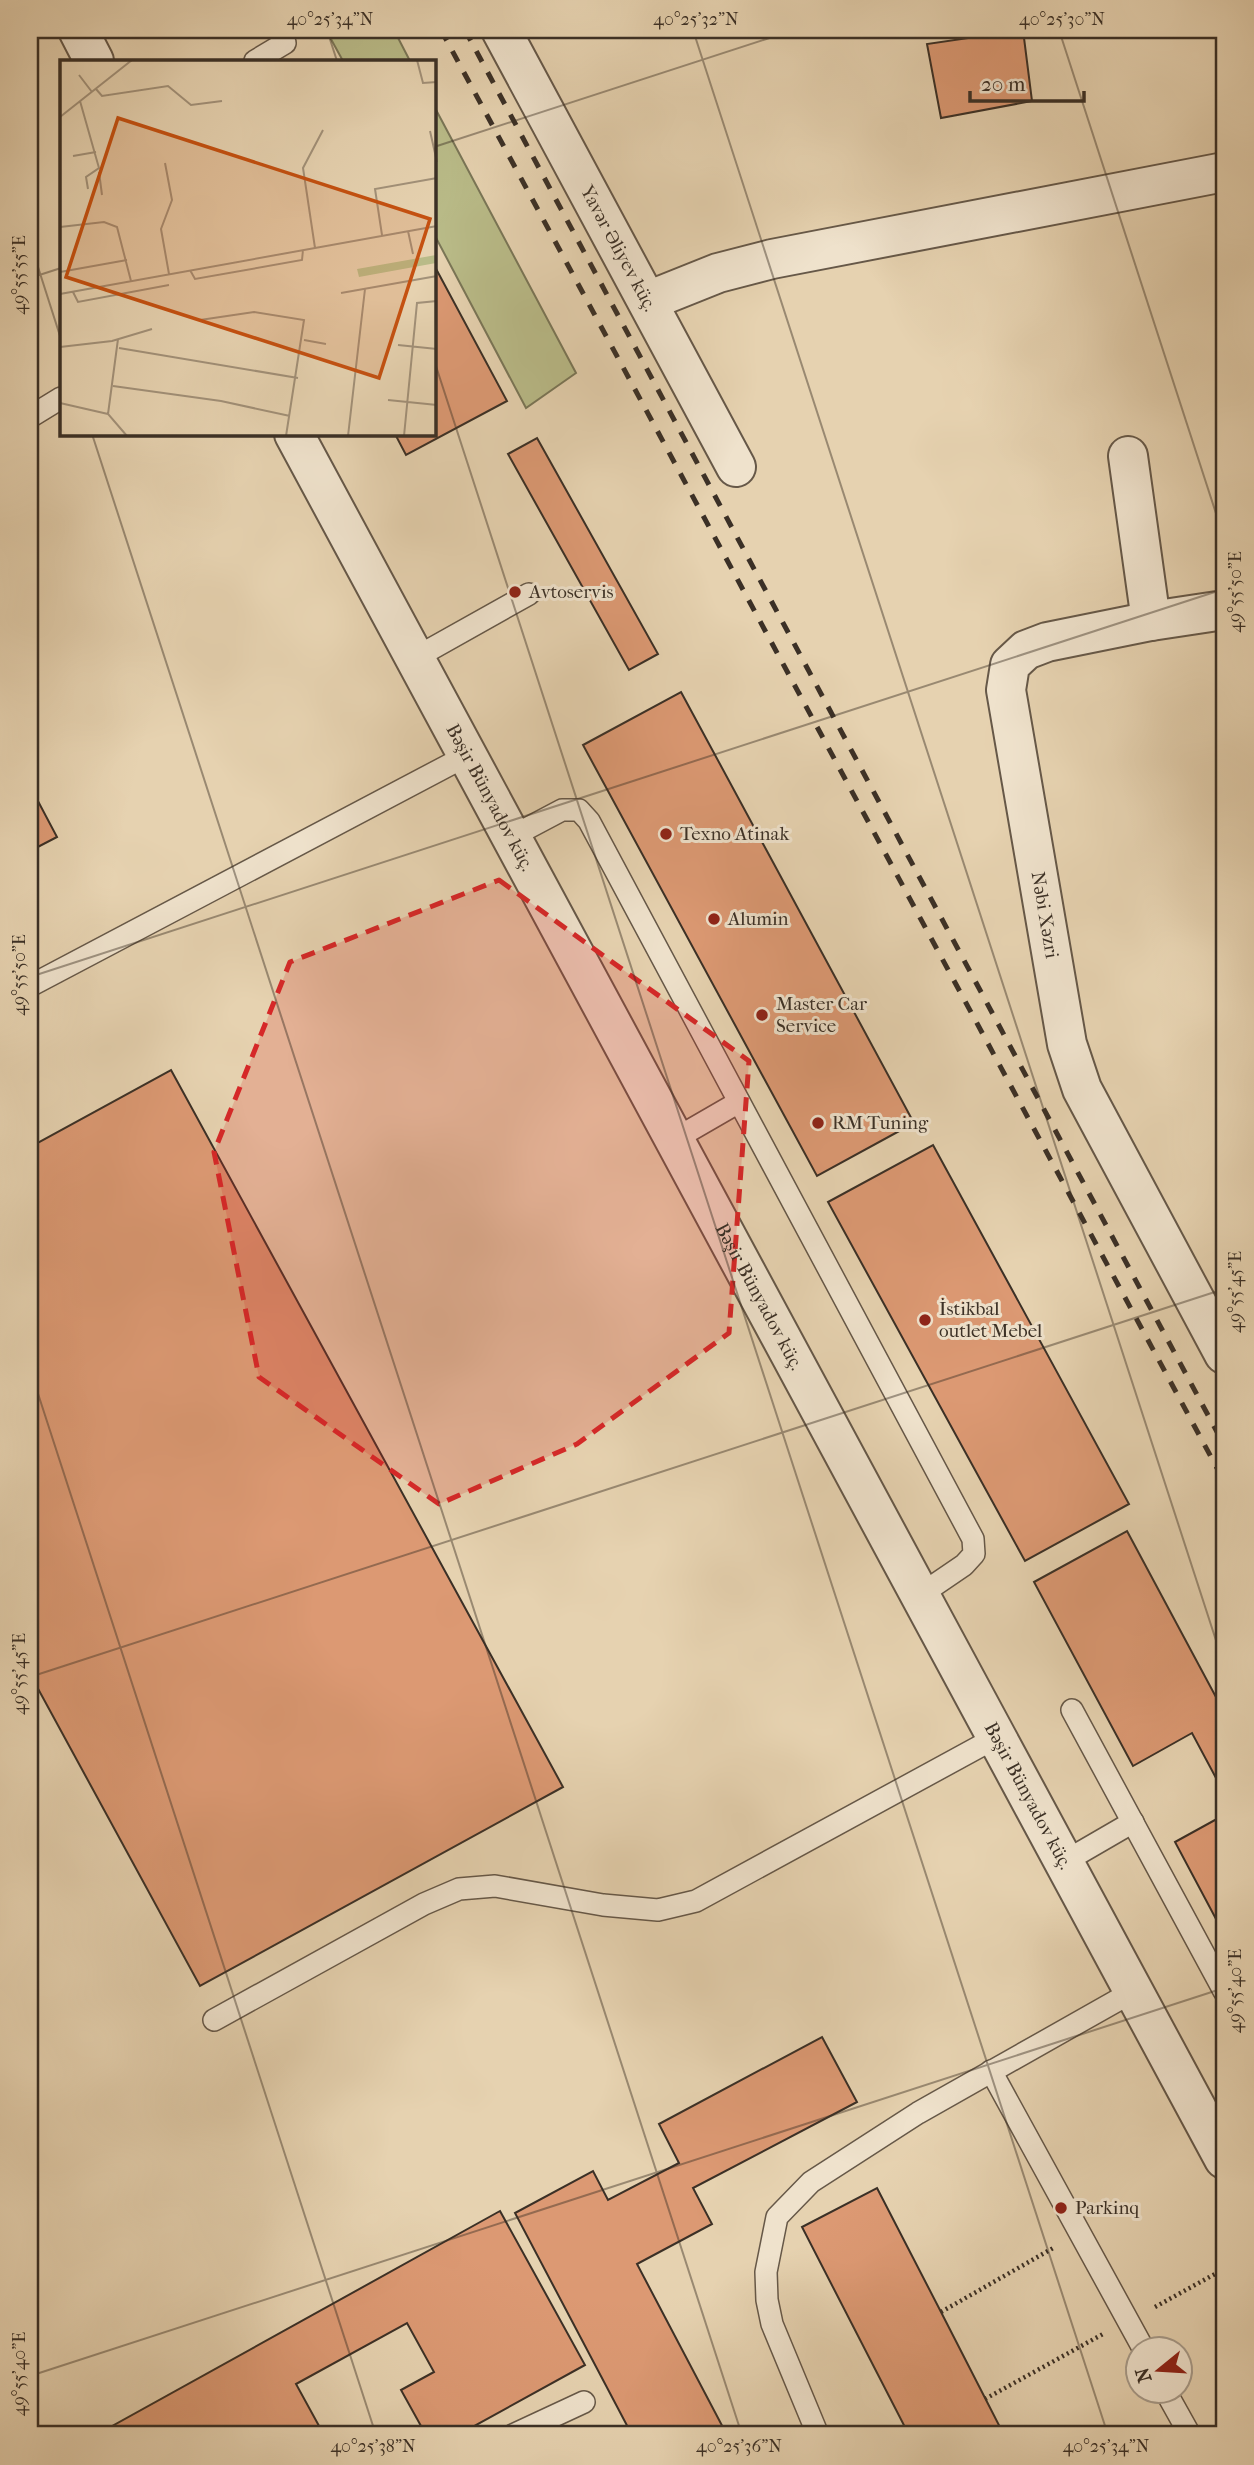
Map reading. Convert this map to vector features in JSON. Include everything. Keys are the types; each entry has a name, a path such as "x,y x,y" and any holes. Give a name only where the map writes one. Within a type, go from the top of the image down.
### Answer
{"street":[{"path":"78,30 93,60"},
{"name":"Yavər Əliyev küç.","path":"501,30 736,467"},
{"path":"648,301 718,273 772,259 1224,172"},
{"name":"Bəşir Bünyadov küç.","path":"295,436 1224,2159"},
{"path":"1128,456 1151,621"},
{"name":"Nəbi Xəzri","path":"1224,610 1151,621 1047,642 1026,650 1010,665 1006,690 1071,1055 1082,1088 1224,1354"}],"lane":[{"path":"257,60 285,43"},
{"path":"30,417 60,399"},
{"path":"415,658 529,594"},
{"path":"30,986 468,755"},
{"path":"511,837 562,810 579,810 589,821 973,1539 974,1554 920,1595"},
{"path":"675,1139 739,1102"},
{"path":"1072,1710 1224,1991"},
{"path":"214,2020 424,1904 459,1889 495,1886 603,1905 658,1910 696,1900 997,1737"},
{"path":"1064,1862 1133,1822"},
{"path":"818,2435 772,2324 767,2300 766,2272 777,2217 811,2182 918,2113 1134,1991"},
{"path":"991,2071 1136,2336"},
{"path":"513,2435 584,2402"},
{"path":"1174,2406 1190,2435"}],"path":[{"path":"941,2312 1080,2233"}],"highlighted area":[{"path":"499,880 749,1061 729,1333 577,1444 439,1504 259,1377 214,1152 290,962"}],"green space":[{"path":"326,30 394,30 409,60 342,60"},
{"path":"436,110 576,373 526,408 436,238"}],"building":[{"path":"1023,30 1032,101 941,118 927,44"},
{"path":"436,269 507,401 406,455 396,436 436,436"},
{"path":"537,438 658,654 629,670 508,454"},
{"path":"681,692 914,1123 817,1176 583,745"},
{"path":"30,786 57,837 30,851"},
{"path":"171,1070 563,1787 200,1986 30,1674 30,1147"},
{"path":"933,1145 1129,1504 1025,1561 828,1202"},
{"path":"1127,1531 1224,1712 1224,1793 1192,1733 1133,1766 1034,1582"},
{"path":"1224,1815 1224,1934 1175,1842"},
{"path":"822,2037 857,2102 693,2188 712,2224 637,2264 727,2435 632,2435 515,2213 593,2171 608,2200 679,2163 659,2124"},
{"path":"877,2188 1004,2435 909,2435 802,2227"},
{"path":"500,2211 585,2365 458,2435 426,2435 401,2390 434,2372 407,2323 296,2384 324,2435 96,2435"}],"railway":[{"path":"441,30 1224,1481"},
{"path":"465,30 1224,1445"}],"place":[{"name":"Avtoservis","path":"515,592"},
{"name":"Texno Atinak","path":"666,834"},
{"name":"Alumin","path":"714,919"},
{"name":"Master Car Service","path":"762,1015"},
{"name":"RM Tuning","path":"818,1123"},
{"name":"İstikbal outlet Mebel","path":"925,1320"},
{"name":"Parkinq","path":"1061,2208"}]}
